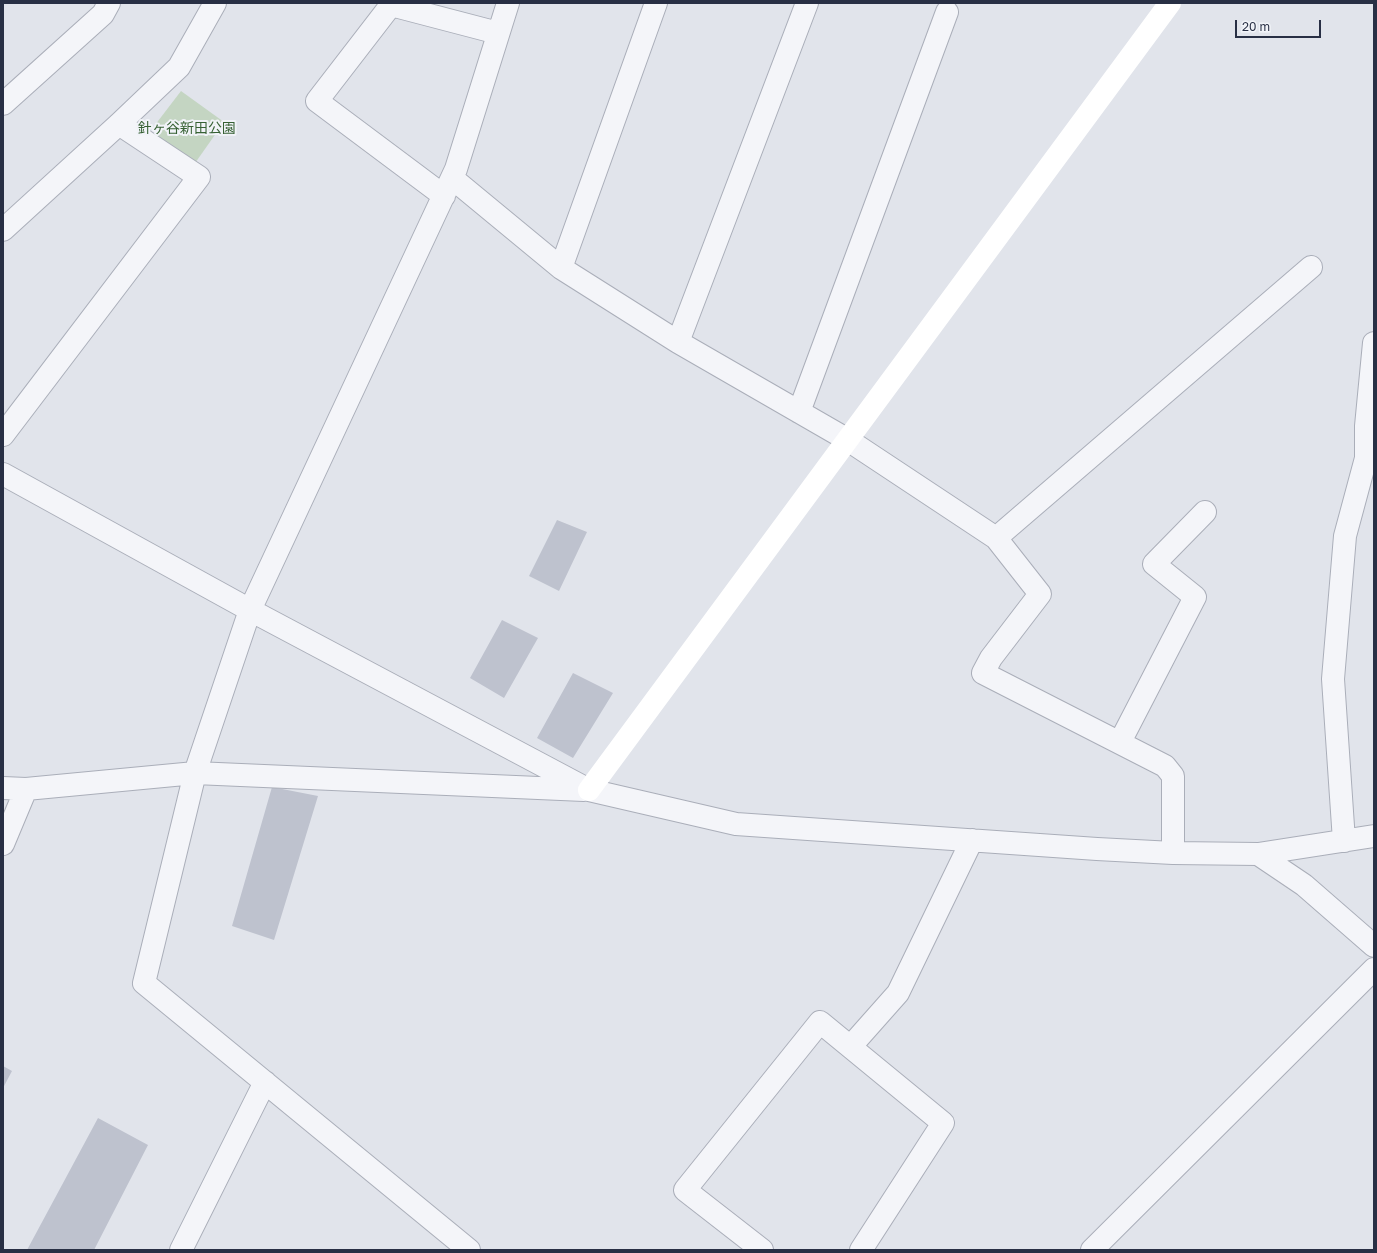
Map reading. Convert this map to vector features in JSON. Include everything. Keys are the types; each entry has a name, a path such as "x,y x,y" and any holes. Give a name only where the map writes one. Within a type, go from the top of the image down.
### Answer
{"street":[{"path":"3,104 103,14 109,3"},
{"path":"3,230 119,124 179,66 215,3"},
{"path":"469,1250 144,983 195,773 250,610 448,187 508,3"},
{"path":"561,268 656,3"},
{"path":"678,342 808,3"},
{"path":"589,790 1170,3"},
{"path":"498,33 391,5 317,101 448,187 561,268 678,342 848,440 996,538 1040,594 990,658 983,673 1165,766 1172,776 1172,853"},
{"path":"799,412 948,12"},
{"path":"3,435 199,177 119,124"},
{"path":"996,538 1311,267"},
{"path":"1344,841 1334,679 1345,536 1366,458 1366,426 1374,343"},
{"path":"3,474 250,610 589,790"},
{"path":"1120,742 1194,597 1154,564 1205,512"},
{"path":"3,788 26,789 195,773 589,790 736,824 1172,853 1258,854 1374,836"},
{"path":"3,844 26,789"},
{"path":"851,1046 898,993 972,840"},
{"path":"1258,854 1304,885 1374,946"},
{"path":"1092,1250 1374,969"},
{"path":"762,1250 685,1190 820,1022 943,1123 861,1250"},
{"path":"181,1250 265,1082"}],"green space":[{"name":"針ヶ谷新田公園","path":"181,91 224,122 193,166 159,143 155,125"}],"building":[{"path":"557,520 587,532 559,591 529,576"},
{"path":"502,620 538,638 504,698 470,678"},
{"path":"573,673 613,693 573,758 537,738"},
{"path":"272,787 318,796 274,940 232,926"},
{"path":"3,1066 12,1071 3,1088"},
{"path":"98,1118 148,1145 94,1250 27,1250"}]}
